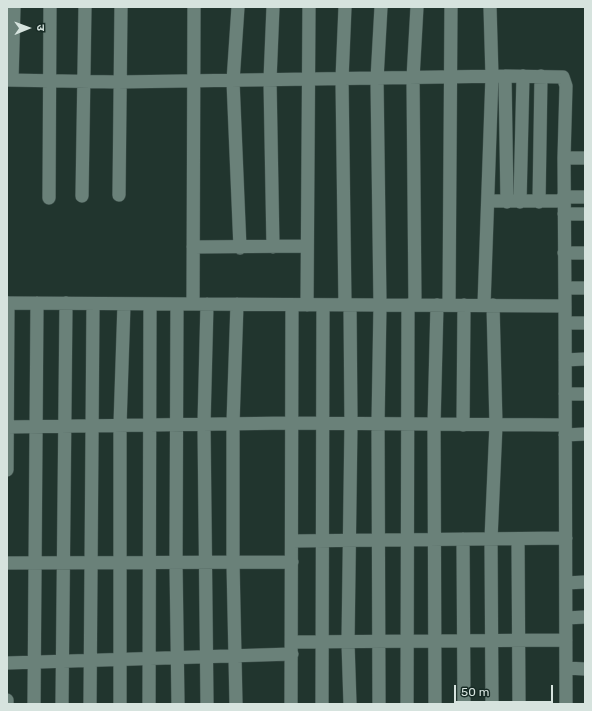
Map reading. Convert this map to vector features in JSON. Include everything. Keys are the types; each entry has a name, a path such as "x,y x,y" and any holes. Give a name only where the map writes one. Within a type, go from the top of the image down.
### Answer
{"street":[{"path":"14,7 10,80 49,82 118,82 342,80 498,76 557,76 563,77 566,80 563,199 565,306 566,704"},
{"path":"49,198 50,7"},
{"path":"82,196 82,81 85,7"},
{"path":"119,195 118,82 121,7"},
{"path":"193,304 194,7"},
{"path":"238,7 234,81 240,248"},
{"path":"273,7 270,80 273,247"},
{"path":"307,305 309,7"},
{"path":"344,7 342,80 351,423 348,643 350,704"},
{"path":"379,704 378,424 380,305 378,79 381,7"},
{"path":"406,704 407,424 412,305 413,78 417,7"},
{"path":"435,704 434,424 443,305 451,7"},
{"path":"490,7 514,202"},
{"path":"492,704 491,539 496,425 489,305 488,201 498,76"},
{"path":"514,202 523,76"},
{"path":"539,202 541,76"},
{"path":"564,158 585,158"},
{"path":"488,201 539,202 585,197"},
{"path":"564,214 585,214"},
{"path":"193,247 240,248 307,246"},
{"path":"564,253 585,253"},
{"path":"564,288 585,288"},
{"path":"7,470 7,303 565,306"},
{"path":"34,704 33,662 37,303"},
{"path":"62,704 61,661 64,563 66,303"},
{"path":"90,704 93,304"},
{"path":"120,704 120,425 124,304"},
{"path":"149,704 150,304"},
{"path":"177,304 178,424 176,563 178,704"},
{"path":"207,304 204,424 207,704"},
{"path":"236,704 233,563 233,424 237,304"},
{"path":"291,704 292,304"},
{"path":"322,704 323,305"},
{"path":"463,424 464,305"},
{"path":"565,323 585,323"},
{"path":"565,360 585,359"},
{"path":"565,394 585,394"},
{"path":"7,427 292,423 463,424 565,430 585,434"},
{"path":"292,541 566,538"},
{"path":"463,539 464,704"},
{"path":"518,539 518,704"},
{"path":"7,563 292,562"},
{"path":"566,583 585,582"},
{"path":"566,618 585,617"},
{"path":"7,663 236,656 322,643 566,640"},
{"path":"566,668 585,668"}]}
